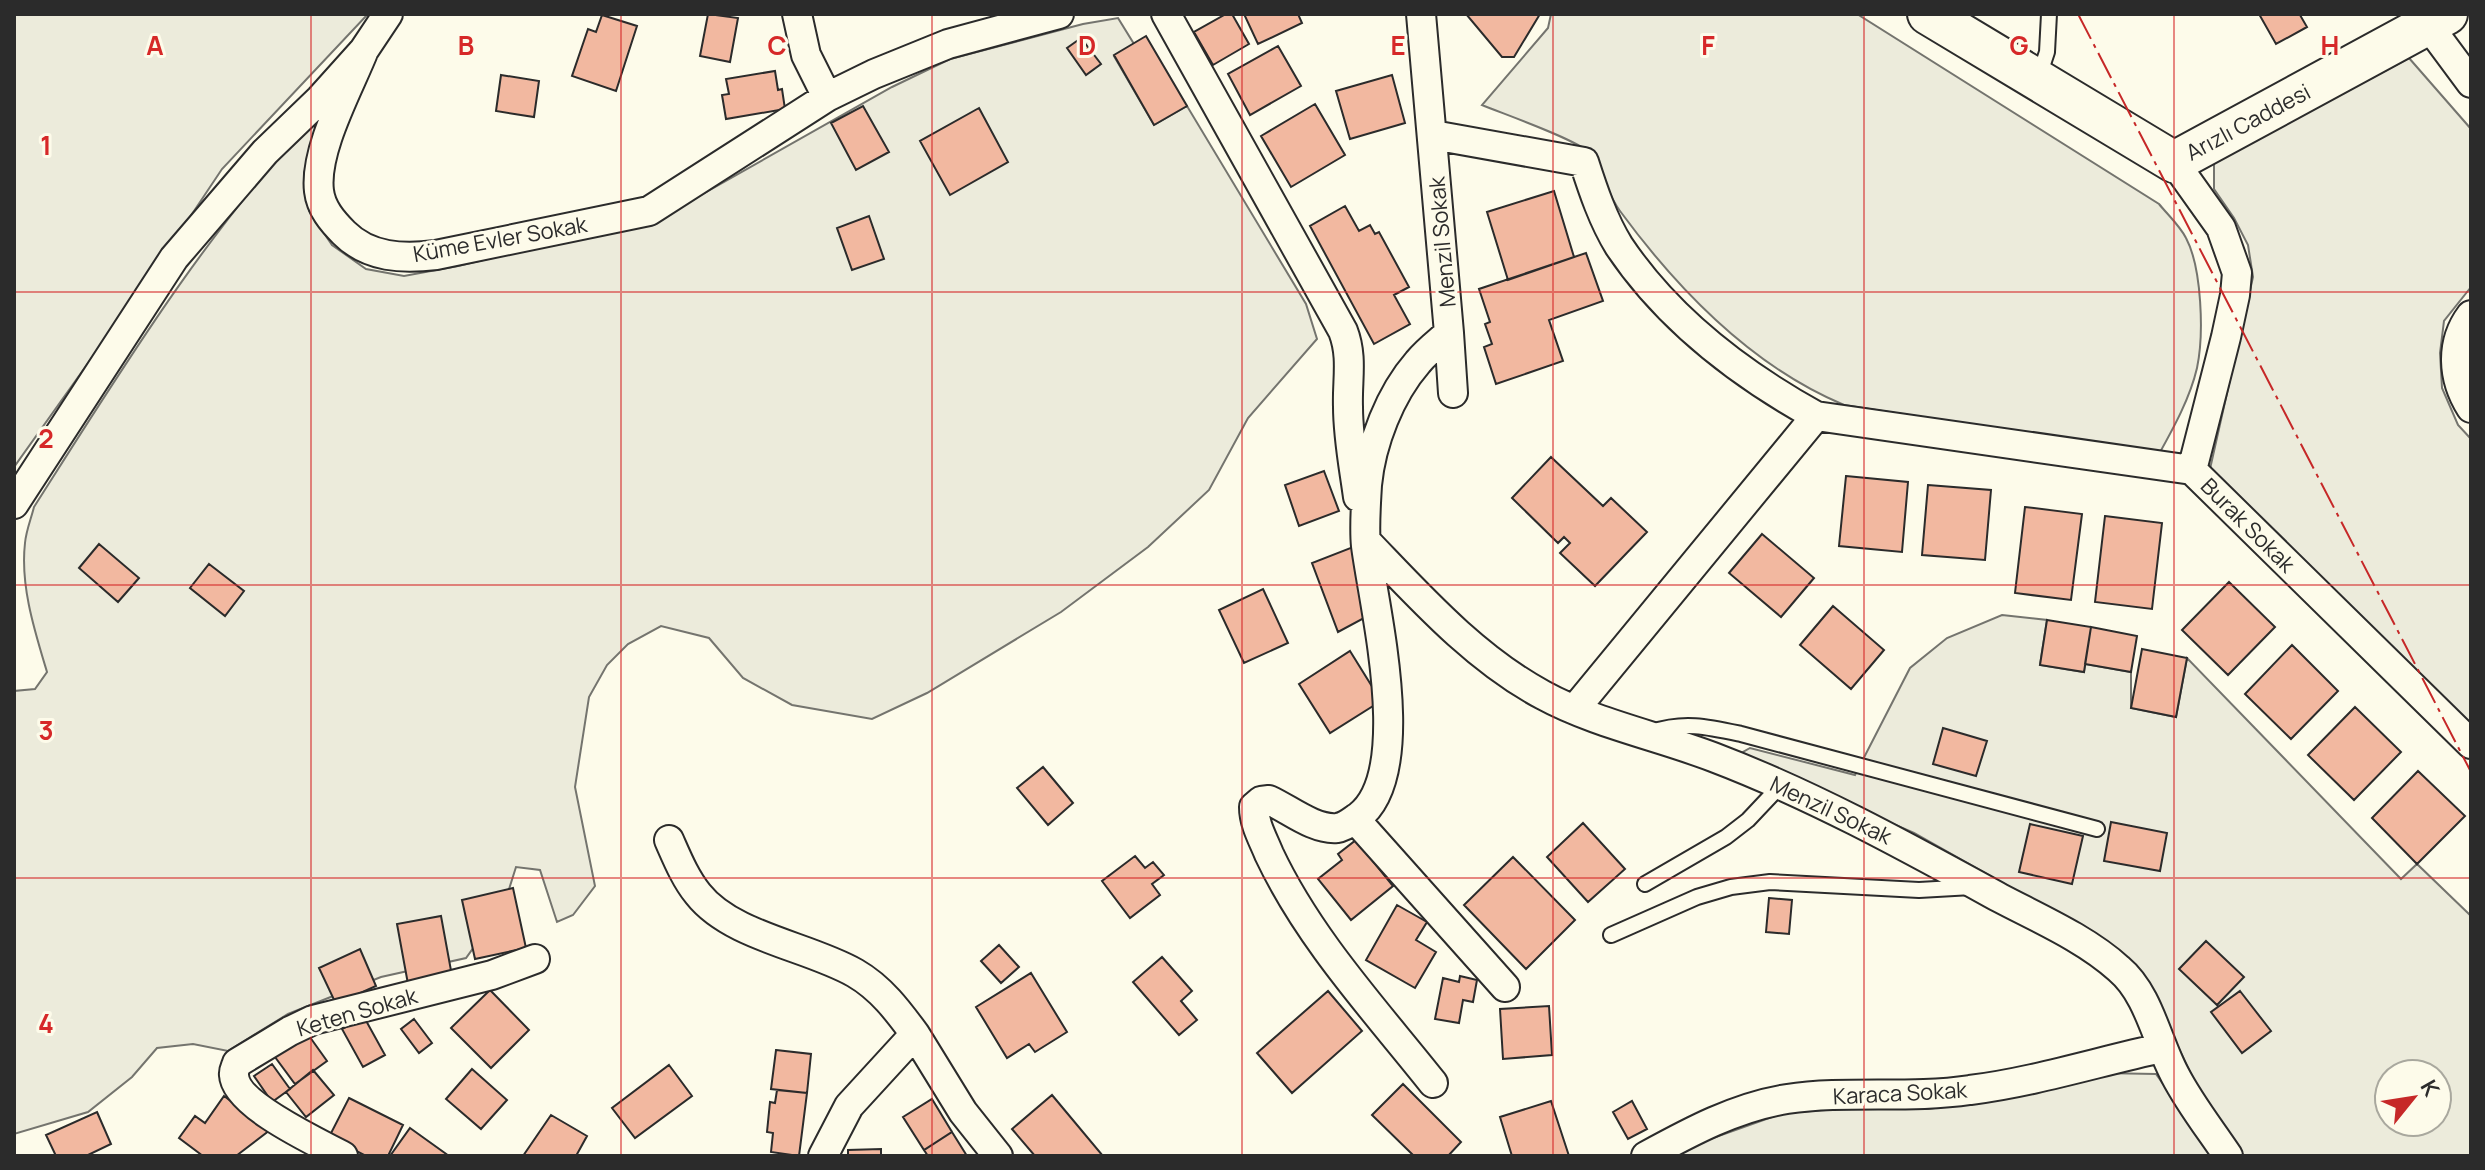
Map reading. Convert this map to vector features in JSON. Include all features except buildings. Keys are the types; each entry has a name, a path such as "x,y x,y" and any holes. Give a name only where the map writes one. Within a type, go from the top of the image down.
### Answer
{"street":[{"name":"Küme Evler Sokak","path":"14,504 174,258 265,152 320,99 364,50 388,14"},
{"path":"797,14 806,55 827,97"},
{"name":"Küme Evler Sokak","path":"364,50 324,152 319,191 324,209 349,238 367,249 411,258 649,211 827,97 923,52 1059,14"},
{"path":"1166,14 1320,287 1349,347 1350,445 1366,541"},
{"name":"Menzil Sokak","path":"1355,819 1375,798 1389,729 1387,679 1366,541 1367,483 1378,437 1404,380 1418,361 1449,333 1421,14"},
{"name":"Arızlı Caddesi","path":"1928,14 2174,162 2436,18"},
{"path":"2436,18 2471,83"},
{"path":"1433,135 1584,162 1596,199 1618,244 1648,283 1718,352 1766,389 1816,416 2192,470"},
{"name":"Burak Sokak","path":"2174,162 2221,228 2237,273 2226,337 2192,470 2471,744"},
{"path":"2471,315 2461,328 2454,357 2464,397 2471,408"},
{"path":"1449,333 1453,393"},
{"path":"1575,709 1816,416"},
{"name":"Menzil Sokak","path":"1366,541 1455,630 1504,671 1544,696 1714,758 1883,834 2071,936 2119,968 2140,997 2161,1048 2195,1110 2228,1156"},
{"path":"1433,1083 1312,930 1278,872 1262,837 1254,807 1261,801 1269,800 1321,825 1336,828 1355,819 1505,987"},
{"path":"669,840 698,895 719,914 750,930 830,960 877,988 915,1034 963,1112 998,1156"},
{"name":"Keten Sokak","path":"343,1156 278,1122 249,1099 238,1088 233,1075 237,1063 313,1020 492,975 535,959"},
{"path":"823,1156 849,1106 915,1034"},
{"name":"Karaca Sokak","path":"1646,1156 1694,1130 1762,1104 1823,1096 1968,1091 2161,1048"}],"lane":[{"path":"2037,80 2047,52 2049,14"},
{"path":"1647,734 1693,724 1717,729 2097,829"},
{"path":"1645,884 1726,837 1748,820 1780,786"},
{"path":"1611,935 1697,897 1731,887 1770,882 1919,890 1980,887"}],"shaded area":[{"path":"14,14 368,14 222,169 158,265 14,467"},
{"path":"1551,14 1857,14 2159,204 2181,229 2191,251 2201,320 2194,379 2159,454 1844,405 1779,370 1748,348 1692,297 1643,240 1611,197 1588,152 1555,134 1482,105 1548,28"},
{"path":"1118,18 1134,44 1114,56 1154,125 1187,106 1306,304 1317,339 1248,418 1209,490 1148,547 1061,612 927,693 872,719 792,705 743,678 709,638 661,626 628,644 607,665 589,697 575,787 595,886 573,915 557,922 540,870 516,867 504,905 466,958 381,977 288,1014 228,1051 193,1044 157,1048 132,1077 88,1112 14,1134 14,691 35,689 47,672 30,609 25,576 26,538 34,507 135,350 206,248 284,151 326,105 304,173 309,211 332,245 366,269 404,276 660,218 892,87 950,59 1083,24"},
{"path":"2409,58 2471,129 2471,287 2444,321 2440,353 2442,388 2458,425 2471,439 2471,728 2210,469 2253,277 2248,245 2214,189 2214,162"},
{"path":"2002,615 2047,620 2040,665 2084,672 2085,664 2131,672 2131,708 2176,717 2187,658 2401,879 2417,864 2471,916 2471,1156 2244,1156 2195,1082 2151,991 2100,938 1914,833 1736,756 1750,748 1855,775 1910,668 1947,638"},
{"path":"2101,1073 2156,1074 2214,1156 1673,1156 1696,1144 1783,1113 1855,1108 1928,1109 2006,1098"}],"power":[{"path":"2078,14 2471,772"}]}
